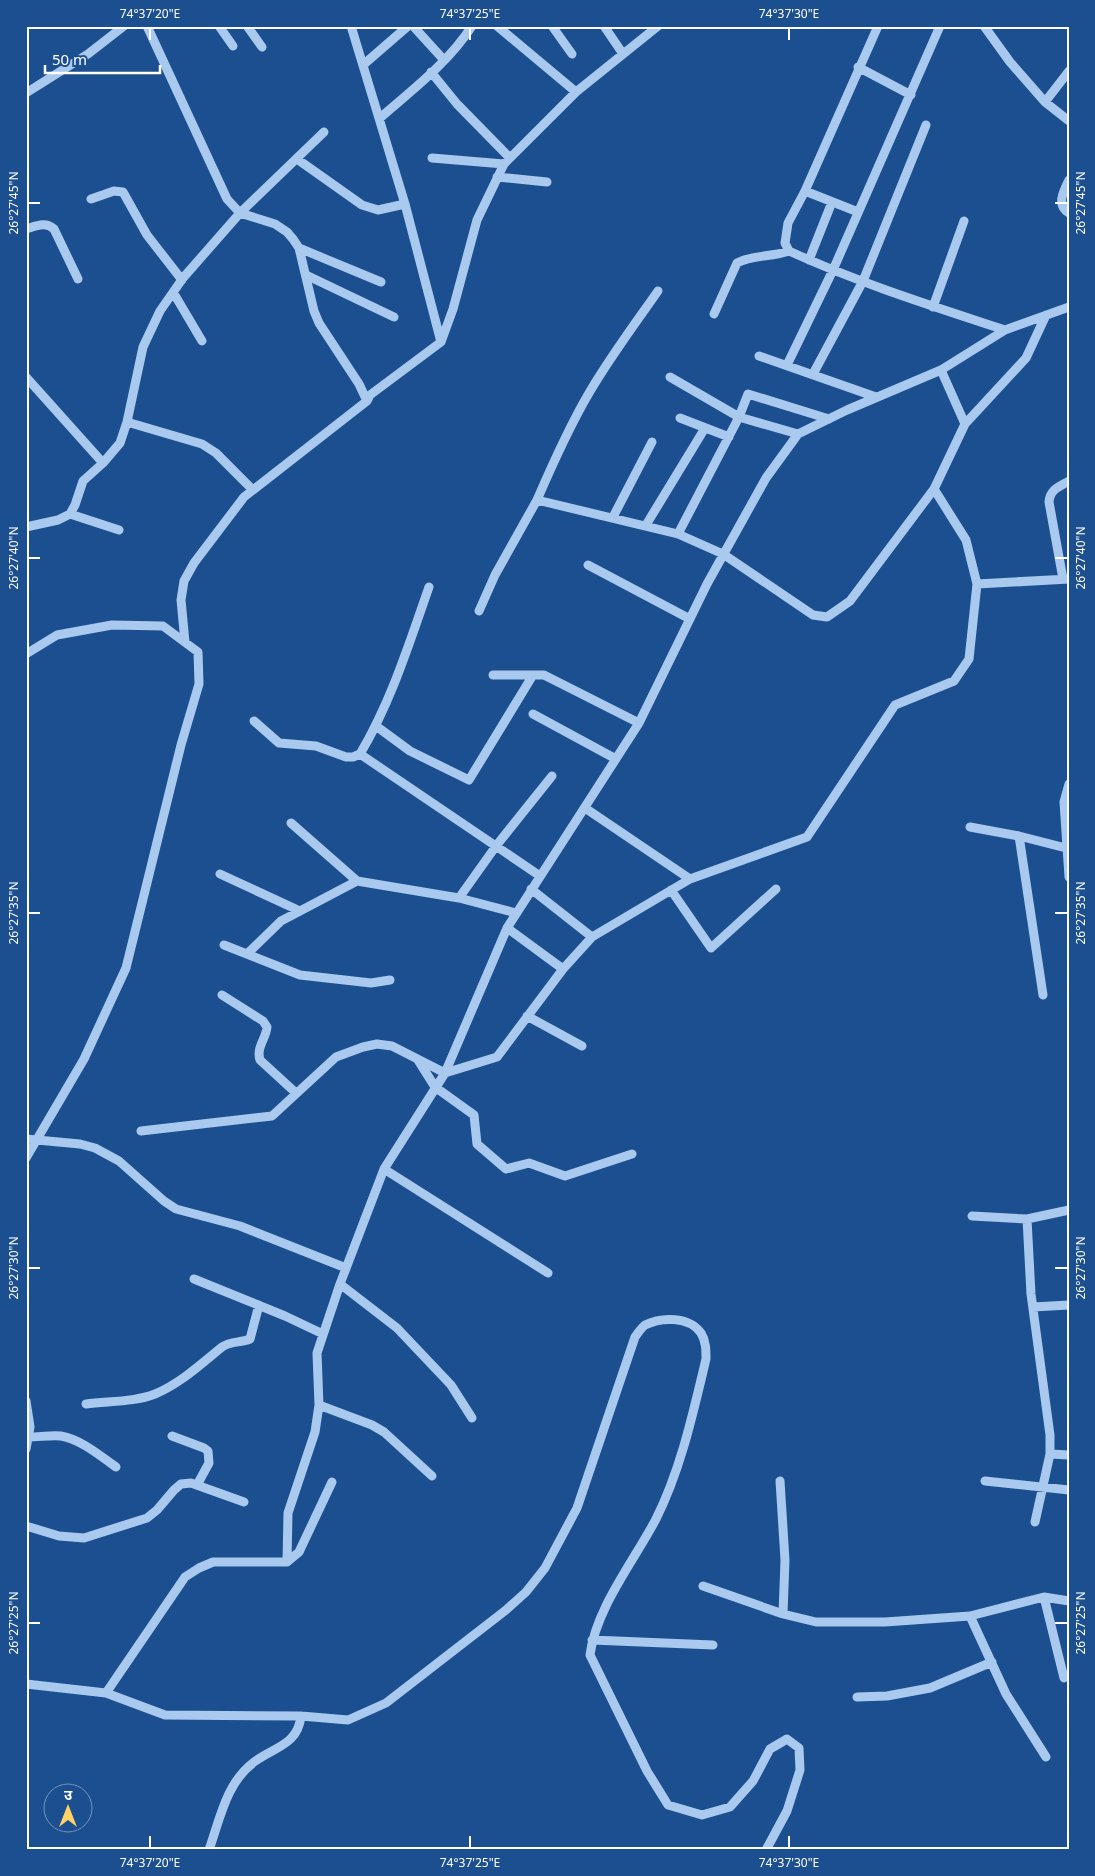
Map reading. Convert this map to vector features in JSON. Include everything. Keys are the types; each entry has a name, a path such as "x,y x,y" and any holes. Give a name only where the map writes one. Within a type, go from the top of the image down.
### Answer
{"street":[{"path":"26,93 88,54 124,26"},
{"path":"147,26 227,199 240,213 275,224 287,232 299,248 314,311 319,323 359,384 367,401"},
{"path":"219,26 233,46"},
{"path":"247,26 262,47"},
{"path":"351,26 405,204 441,342"},
{"path":"363,65 408,26"},
{"path":"414,26 444,60"},
{"path":"380,118 444,60 472,26"},
{"path":"497,26 576,92"},
{"path":"552,26 572,54"},
{"path":"604,26 623,54"},
{"path":"185,642 181,600 184,581 194,563 244,497 367,401 370,395 441,342 453,309 477,220 507,161 576,92 658,26"},
{"path":"789,251 786,243 788,224 805,191 858,67 878,26"},
{"path":"787,365 833,270 940,26"},
{"path":"984,26 1010,62 1045,102 1069,121"},
{"path":"858,67 911,95"},
{"path":"431,72 507,161"},
{"path":"1045,102 1068,72"},
{"path":"813,374 863,281 926,125"},
{"path":"26,528 58,520 70,514 83,481 103,463 120,443 127,422 143,347 160,311 182,280 240,213 324,132"},
{"path":"432,158 507,161"},
{"path":"298,159 362,205 378,210 405,204"},
{"path":"497,178 547,182"},
{"path":"1069,180 1061,202 1063,209 1069,213"},
{"path":"91,200 114,191 123,192 147,236 182,280"},
{"path":"805,191 858,212"},
{"path":"809,260 832,202"},
{"path":"933,307 964,221"},
{"path":"26,229 44,224 54,229 78,279"},
{"path":"299,248 381,282"},
{"path":"714,314 732,270 737,263 743,260 773,256 789,251 833,270 933,307 1005,330"},
{"path":"306,275 394,317"},
{"path":"479,611 495,575 537,500 564,439 589,393 612,355 658,291"},
{"path":"173,292 202,341"},
{"path":"287,1562 288,1512 315,1432 319,1405 317,1353 340,1284 384,1169 445,1072 507,928 639,723 723,554 766,478 798,434 941,370 1005,330 1069,307"},
{"path":"537,500 678,534 723,554 813,615 827,617 850,601 934,489 965,424 1026,358 1046,316"},
{"path":"759,356 876,398"},
{"path":"941,370 965,424"},
{"path":"670,377 739,417 798,434"},
{"path":"26,378 103,463"},
{"path":"678,534 739,417 748,394 828,419"},
{"path":"680,418 729,437"},
{"path":"127,422 202,444 216,453 253,490"},
{"path":"646,526 705,428"},
{"path":"612,517 652,442"},
{"path":"977,584 1066,579 1049,502 1053,490 1069,481"},
{"path":"141,1131 272,1116 336,1057 377,1044 392,1046 445,1072 497,1057 563,968 592,937 690,879 807,837 895,705 954,681 970,659 977,584 966,540 934,489"},
{"path":"70,514 119,530"},
{"path":"588,565 690,619"},
{"path":"254,721 279,743 324,748 346,757 360,754 376,726 401,667 429,587"},
{"path":"26,654 57,635 112,625 163,626 198,652 199,684 181,746 126,968 84,1059 26,1158"},
{"path":"493,675 544,675 639,723"},
{"path":"376,726 410,751 469,780 533,675"},
{"path":"534,714 616,759"},
{"path":"360,754 540,876"},
{"path":"459,898 496,846 552,776"},
{"path":"1069,784 1066,848 1069,877"},
{"path":"585,808 690,879"},
{"path":"291,823 357,881 459,898 516,913"},
{"path":"970,827 1019,836 1066,848"},
{"path":"1019,836 1043,995"},
{"path":"220,874 300,911"},
{"path":"247,954 281,921 357,881"},
{"path":"531,888 592,937"},
{"path":"670,890 710,948 776,889"},
{"path":"507,928 563,968"},
{"path":"224,944 300,975 371,983 390,980"},
{"path":"222,995 262,1021 267,1027 267,1033 260,1045 258,1055 260,1060 296,1093"},
{"path":"527,1016 582,1046"},
{"path":"418,1059 435,1087 474,1115 477,1144 506,1169 529,1164 565,1176 632,1154"},
{"path":"26,1139 80,1144 95,1148 120,1161 164,1201 176,1209 240,1226 346,1268"},
{"path":"384,1169 548,1273"},
{"path":"972,1216 1027,1219 1069,1210"},
{"path":"1027,1219 1033,1307 1050,1435 1050,1454 1035,1522"},
{"path":"194,1279 259,1305 323,1334"},
{"path":"340,1284 397,1328 451,1385 472,1418"},
{"path":"86,1404 138,1398 155,1394 180,1380 222,1347 229,1343 250,1338 259,1305"},
{"path":"1033,1307 1069,1305"},
{"path":"26,1684 106,1693 165,1715 301,1716 348,1720 386,1703 506,1610 526,1592 545,1568 577,1508 635,1337 643,1326 657,1321 668,1319 684,1322 694,1326 701,1333 707,1347 706,1360 683,1452 656,1518 608,1604 592,1640 590,1655 647,1771 668,1804 702,1815 730,1807 753,1781 770,1749 787,1739 799,1748 800,1770 789,1803 766,1850"},
{"path":"26,1401 30,1427 26,1449"},
{"path":"319,1405 372,1425 384,1432 432,1476"},
{"path":"29,1437 59,1436 73,1440 89,1448 116,1467"},
{"path":"172,1436 204,1448 208,1452 210,1456 209,1463 198,1485"},
{"path":"1050,1454 1069,1455"},
{"path":"780,1481 786,1560 783,1614"},
{"path":"985,1481 1069,1490"},
{"path":"106,1693 185,1577 213,1562 287,1562 299,1552 332,1482"},
{"path":"26,1526 59,1536 84,1538 147,1518 181,1484 191,1483 198,1485 244,1502"},
{"path":"703,1586 783,1614 816,1622 885,1622 970,1616 1044,1597 1069,1601"},
{"path":"1044,1597 1064,1678"},
{"path":"970,1616 1006,1694 1046,1757"},
{"path":"592,1640 713,1645"},
{"path":"857,1698 887,1696 930,1688 992,1662"},
{"path":"209,1850 229,1792 240,1774 255,1761 286,1744 296,1734 300,1726 301,1716"}]}
